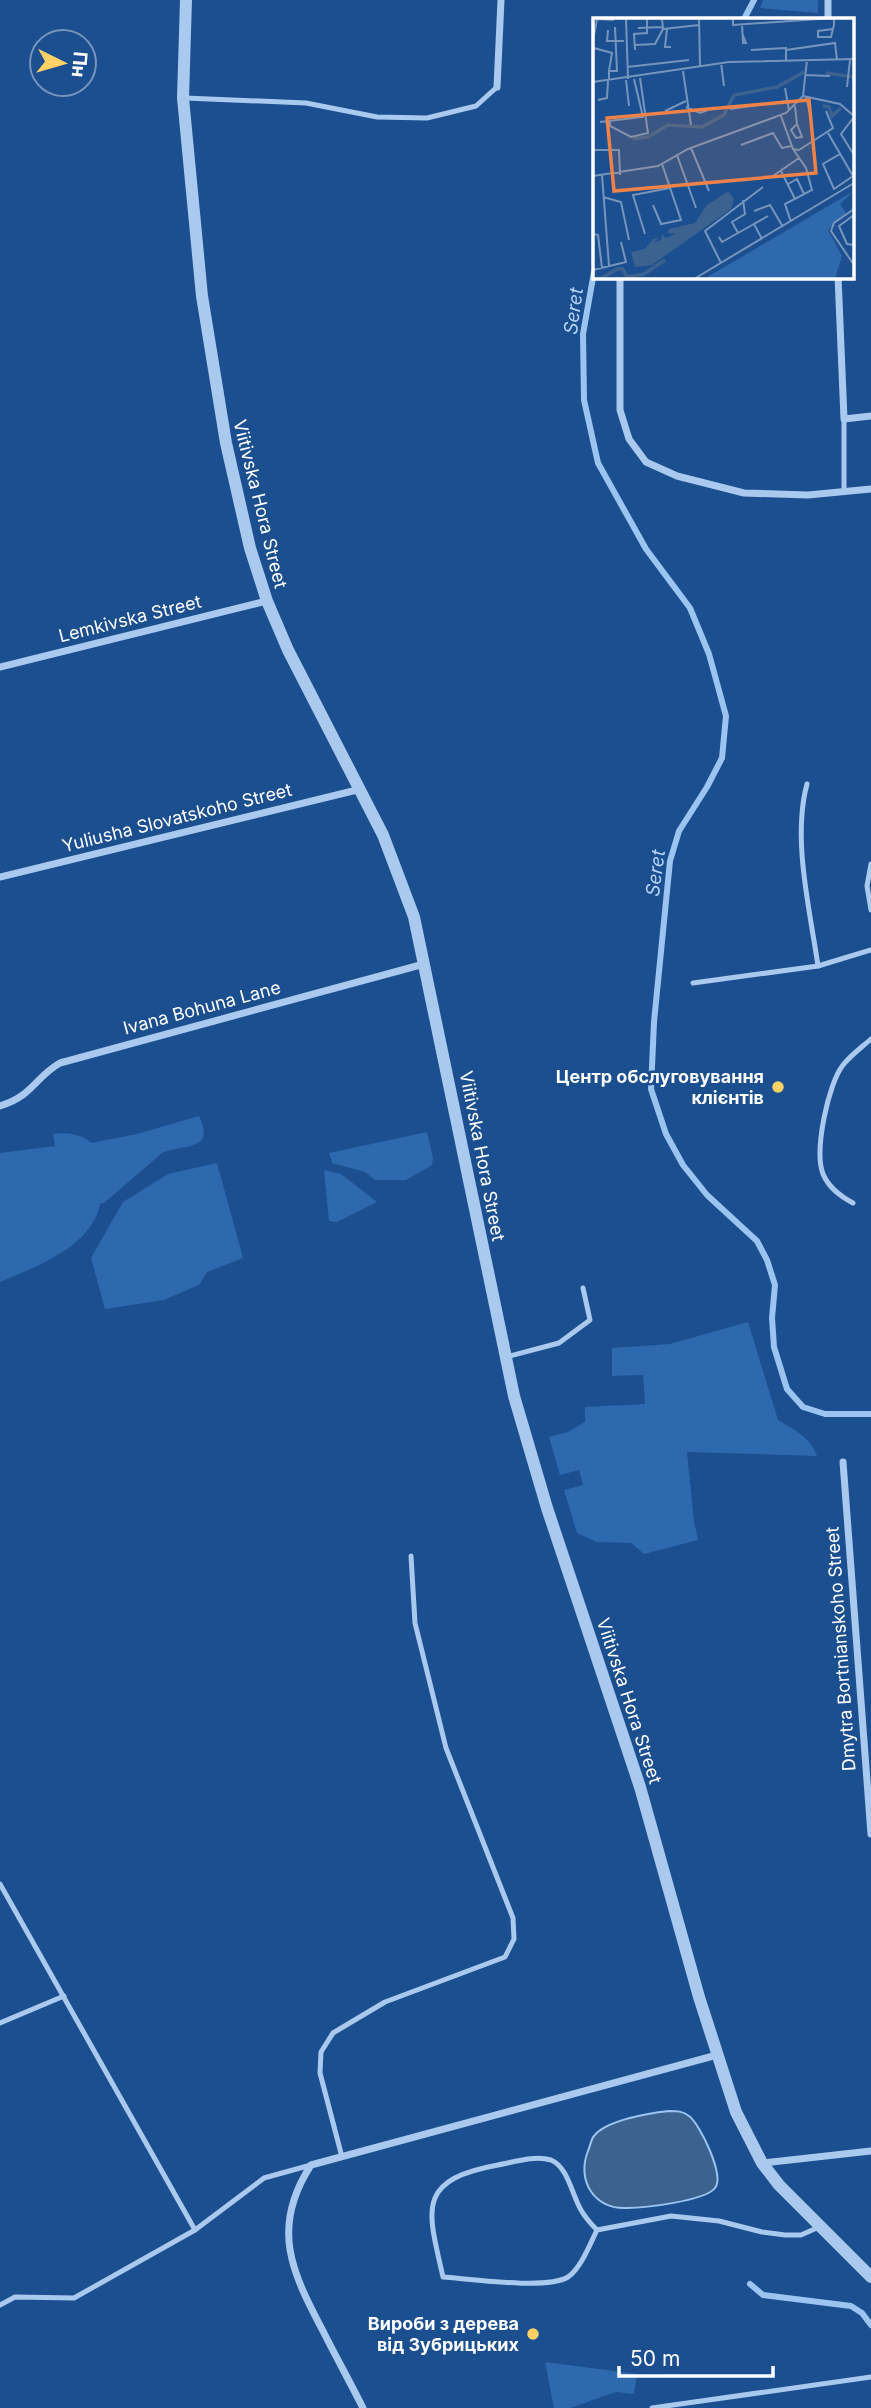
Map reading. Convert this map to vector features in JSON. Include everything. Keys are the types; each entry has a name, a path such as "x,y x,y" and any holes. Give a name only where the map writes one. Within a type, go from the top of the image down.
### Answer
{"street":[{"name":"Viitivska Hora Street","path":"186,0 183,98 202,296 216,392 236,495 267,601 288,650 361,789 414,917 506,1357 528,1447 640,1787 736,2112 762,2163 819,2227 871,2277"},
{"path":"497,87 501,0"},
{"path":"828,0 828,18"},
{"path":"620,278 620,410 629,439 646,462 677,476 744,493 797,495 871,489"},
{"path":"838,278 844,419 871,416"},
{"name":"Lemkivska Street","path":"0,667 267,601"},
{"name":"Yuliusha Slovatskoho Street","path":"0,877 361,789"},
{"name":"Ivana Bohuna Lane","path":"0,1105 27,1093 51,1068 61,1063 424,964"},
{"name":"Dmytra Bortnianskoho Street","path":"843,1462 871,1834"},
{"path":"363,2408 300,2289 289,2252 290,2215 302,2179 311,2165 398,2139 717,2055"},
{"path":"762,2163 871,2151"}],"lane":[{"path":"183,98 306,103 377,117 427,118 476,106 497,87"},
{"path":"844,419 844,492"},
{"path":"807,784 802,801 801,831 818,966"},
{"path":"871,864 867,886 871,909"},
{"path":"693,982 818,966 871,950"},
{"path":"853,1203 841,1197 824,1175 821,1164 826,1106 832,1083 844,1064 871,1039"},
{"path":"506,1357 559,1343 590,1320 583,1288"},
{"path":"342,2157 320,2073 321,2052 333,2033 385,2002 505,1957 514,1939 513,1917 446,1748 415,1623 411,1556"},
{"path":"0,1884 195,2230"},
{"path":"0,2023 64,1996"},
{"path":"597,2231 579,2207 560,2167 551,2160 532,2158 477,2169 456,2178 436,2192 432,2206 432,2227 443,2277 539,2283 558,2281 570,2276 597,2231 671,2216 719,2221 785,2235 801,2235 819,2227"},
{"path":"0,2305 15,2297 74,2298 195,2230 264,2178 311,2165"},
{"path":"652,2408 871,2377"}],"shaded area":[{"path":"763,0 818,0 818,13 760,8"},
{"path":"199,1116 203,1128 200,1141 162,1153 100,1204 95,1219 74,1244 45,1262 0,1282 0,1153 55,1146 53,1134 73,1134 91,1143 137,1134"},
{"path":"427,1132 432,1165 406,1180 375,1180 365,1172 332,1163 329,1153"},
{"path":"217,1163 243,1258 207,1272 199,1285 164,1300 105,1309 91,1258 123,1202 168,1174"},
{"path":"324,1170 341,1174 377,1202 337,1222 329,1221"},
{"path":"748,1322 778,1420 806,1439 817,1456 687,1452 698,1540 644,1554 631,1543 597,1542 577,1533 564,1490 583,1485 579,1470 560,1475 549,1437 568,1432 585,1422 585,1407 645,1404 643,1375 612,1376 612,1348 670,1344"},
{"path":"669,2111 687,2114 699,2129 710,2150 717,2173 715,2188 699,2197 647,2207 616,2207 597,2199 591,2192 585,2173 585,2162 594,2136 600,2130 618,2122"},
{"path":"545,2362 637,2374 634,2394 616,2392 570,2408 554,2408"}],"waterway":[{"name":"Seret","path":"745,18 754,0"},
{"name":"Seret","path":"593,278 583,334 584,400 598,463 646,549 690,608 709,654 726,716 722,758 679,831 670,861 654,1022 651,1089 666,1134 683,1165 707,1195 757,1241 767,1260 775,1285 772,1318 774,1347 787,1389 803,1407 825,1414 871,1414"},
{"path":"750,2284 763,2295 851,2306 862,2313 871,2325"}],"place":[{"name":"Центр обслуговування клієнтів","path":"778,1087"},
{"name":"Вироби з дерева від Зубрицьких","path":"533,2334"}]}
